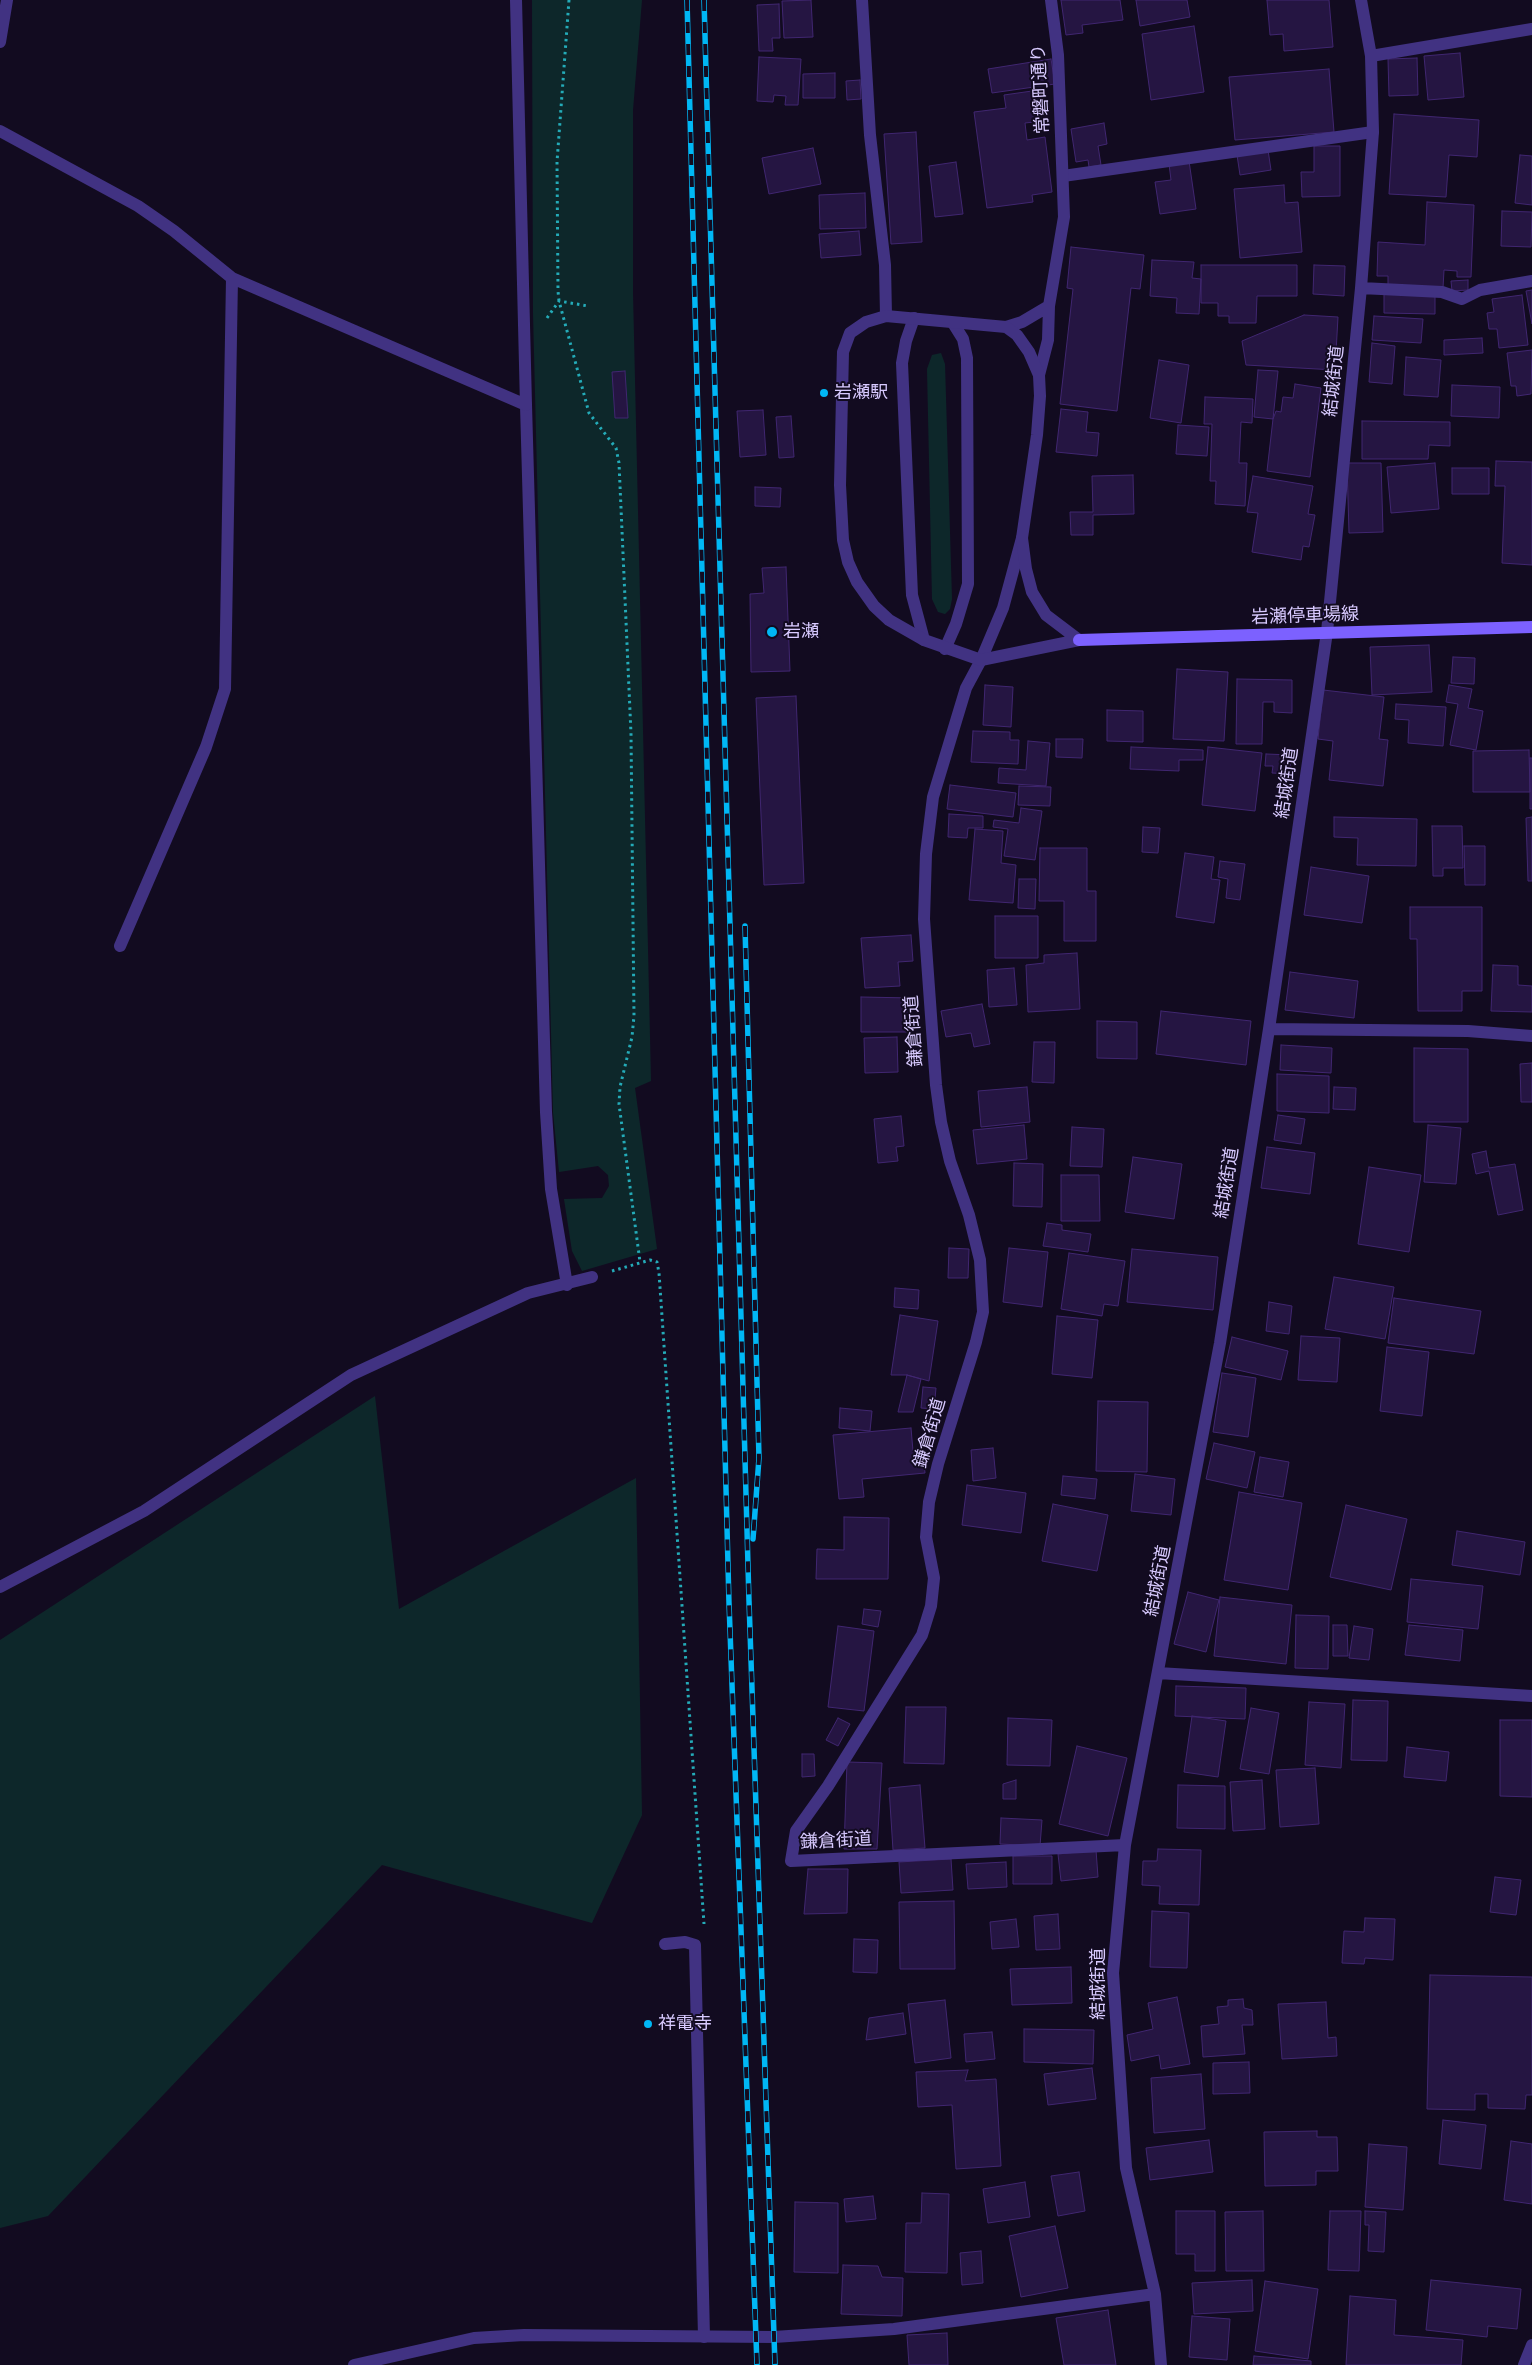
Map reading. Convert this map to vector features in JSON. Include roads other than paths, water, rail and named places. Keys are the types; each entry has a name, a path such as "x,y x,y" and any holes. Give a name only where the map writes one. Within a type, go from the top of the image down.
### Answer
{"main road":[{"name":"岩瀬停車場線","path":"1079,640 1532,627"}],"street":[{"path":"0,42 7,0"},
{"path":"516,0 546,1112 551,1189 567,1285"},
{"path":"862,0 870,135 885,265 886,316"},
{"name":"常磐町通り","path":"1039,375 1048,340 1048,306 1064,217 1058,55 1051,0"},
{"name":"結城街道","path":"1161,2365 1155,2294 1126,2168 1113,1983 1125,1845 1220,1343 1269,1029 1327,632 1361,288 1373,132 1371,56 1361,0"},
{"path":"1371,56 1532,29"},
{"path":"0,131 138,206 174,231 232,278 526,406"},
{"path":"1063,176 1373,132"},
{"path":"120,946 206,746 225,689 232,278"},
{"path":"1361,288 1442,292 1462,299 1480,290 1532,281"},
{"path":"1048,306 1022,322 1006,327 886,316 866,322 850,333 843,352 840,485 843,540 848,562 857,582 874,606 889,620 924,640 945,649 981,660 1079,640"},
{"path":"914,318 906,341 902,363 912,595 924,640"},
{"path":"945,649 956,624 968,584 967,358 963,339 953,323"},
{"path":"981,660 1003,608 1022,538 1037,435 1039,375 1030,352 1017,336 1006,327"},
{"path":"1022,538 1026,569 1032,592 1046,615 1079,640"},
{"name":"鎌倉街道","path":"981,660 966,688 933,797 926,854 924,919 936,1085 941,1122 950,1161 969,1215 980,1260 983,1312 938,1464 930,1502 926,1537 934,1578 931,1606 922,1634 828,1786 796,1830 791,1861 1125,1845"},
{"path":"1269,1029 1468,1031 1532,1036"},
{"path":"0,1587 144,1511 351,1375 528,1293 567,1285 592,1277"},
{"path":"1158,1673 1532,1696"},
{"path":"665,1944 685,1942 695,1946 704,2337"},
{"path":"354,2365 474,2338 524,2335 774,2337 894,2329 1155,2294"},
{"path":"1524,2365 1532,2345"}],"railway":[{"path":"687,0 729,1603 757,2365"},
{"path":"704,0 749,1601 775,2365"},
{"path":"745,926 759,1458 753,1539"}],"place":[{"name":"岩瀬駅","path":"824,393"},
{"name":"岩瀬","path":"772,632"},
{"name":"祥電寺","path":"648,2024"}]}
